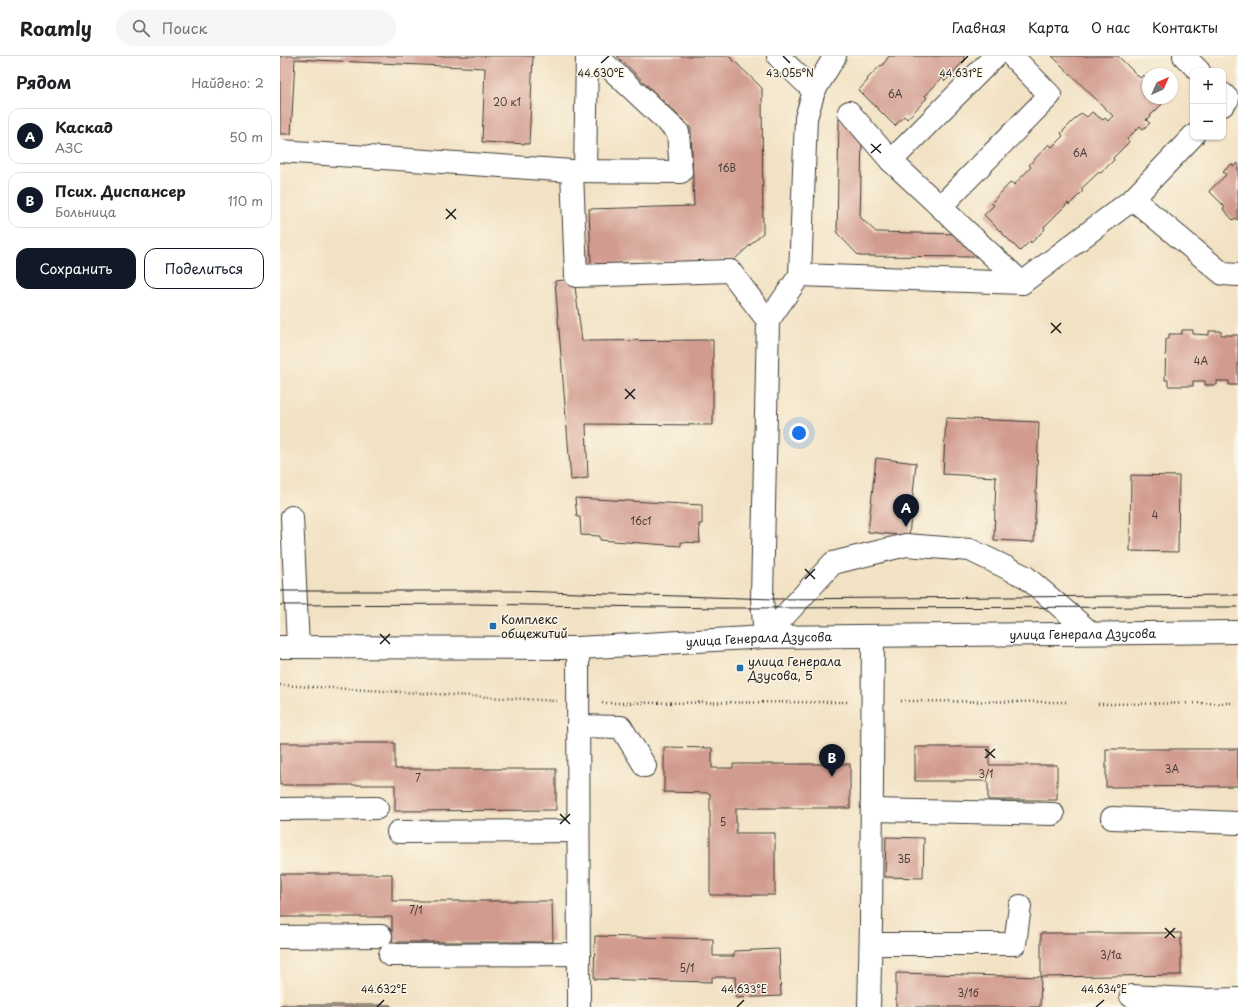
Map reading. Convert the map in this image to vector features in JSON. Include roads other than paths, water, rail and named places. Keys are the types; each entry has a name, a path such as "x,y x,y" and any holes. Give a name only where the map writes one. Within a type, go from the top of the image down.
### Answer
{"street":[{"path":"587,56 579,171 576,276 730,271 768,321"},
{"path":"280,152 579,171 681,172 678,132 597,56"},
{"path":"778,56 814,90"},
{"path":"765,637 762,598 768,321 800,275 806,118 814,90 835,56"},
{"path":"891,161 995,56"},
{"path":"940,207 1050,95 1012,56"},
{"path":"1184,56 1196,68"},
{"path":"849,112 891,161 1022,283"},
{"path":"800,275 1022,283 1133,199 1190,139"},
{"path":"1133,199 1233,270"},
{"path":"289,647 292,518"},
{"path":"765,637 834,564 906,545 970,550 1026,577 1091,633"},
{"name":"улица Генерала Дзусова","path":"289,647 578,648 765,637 1238,632"},
{"path":"869,1007 871,944 873,636"},
{"path":"578,648 579,1007"},
{"path":"578,726 621,727 645,766"},
{"path":"280,809 378,808"},
{"path":"872,810 1053,814"},
{"path":"1112,818 1238,823"},
{"path":"398,832 578,831"},
{"path":"871,944 1015,944 1020,906"},
{"path":"280,937 381,936"},
{"path":"390,955 579,954"},
{"path":"1131,996 1208,1004 1238,999"}],"tram line":[{"path":"280,591 515,591 775,599 1238,595"},
{"path":"280,605 470,604 720,608 1238,607"}],"place":[{"name":"Каскад","path":"906,527"},
{"name":"Комплекс общежитий","path":"493,626"},
{"name":"улица Генерала Дзусова, 5","path":"740,668"},
{"name":"Псих. Диспансер","path":"832,777"}]}
